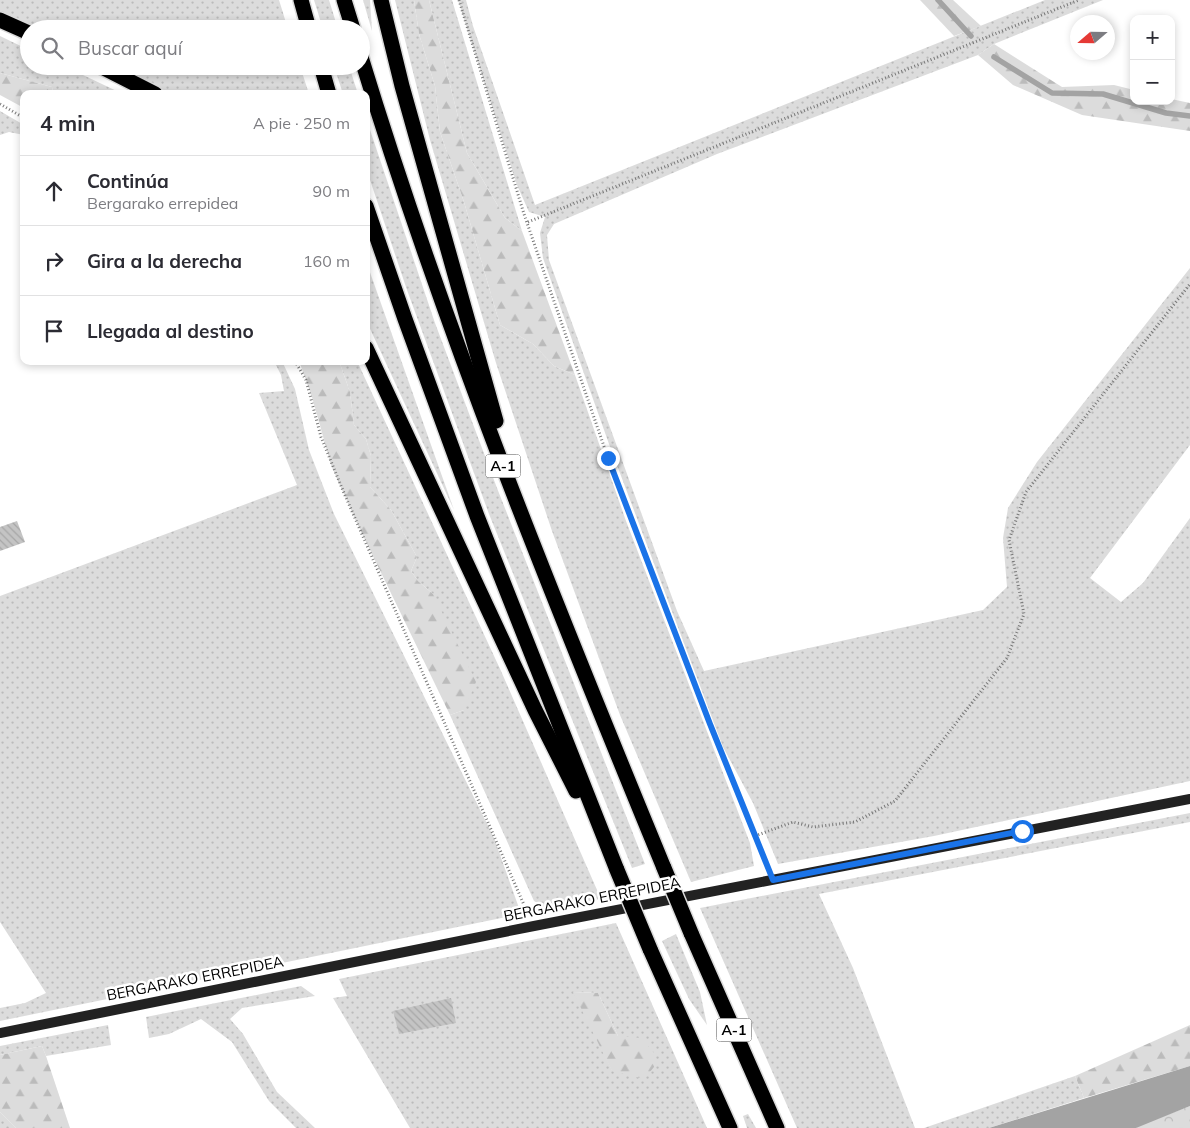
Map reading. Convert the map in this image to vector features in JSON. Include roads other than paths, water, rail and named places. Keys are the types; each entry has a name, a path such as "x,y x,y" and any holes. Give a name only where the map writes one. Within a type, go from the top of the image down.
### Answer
{"highway":[{"path":"301,0 307,20"},
{"path":"344,0 350,20"},
{"path":"381,0 402,86 526,526"},
{"path":"0,20 20,30"},
{"path":"118,75 147,90"},
{"path":"324,75 328,90"},
{"name":"A-1","path":"367,75 444,304 526,526 586,679 664,868 776,1128"},
{"name":"A-1","path":"370,218 477,516 617,870 730,1128"},
{"path":"370,357 535,710 617,870"}],"street":[{"name":"BERGARAKO ERREPIDEA","path":"0,1033 534,926 1190,799"}],"waterway":[{"path":"938,0 971,36"},
{"path":"994,57 1052,93 1103,94 1166,113 1190,116"}]}
